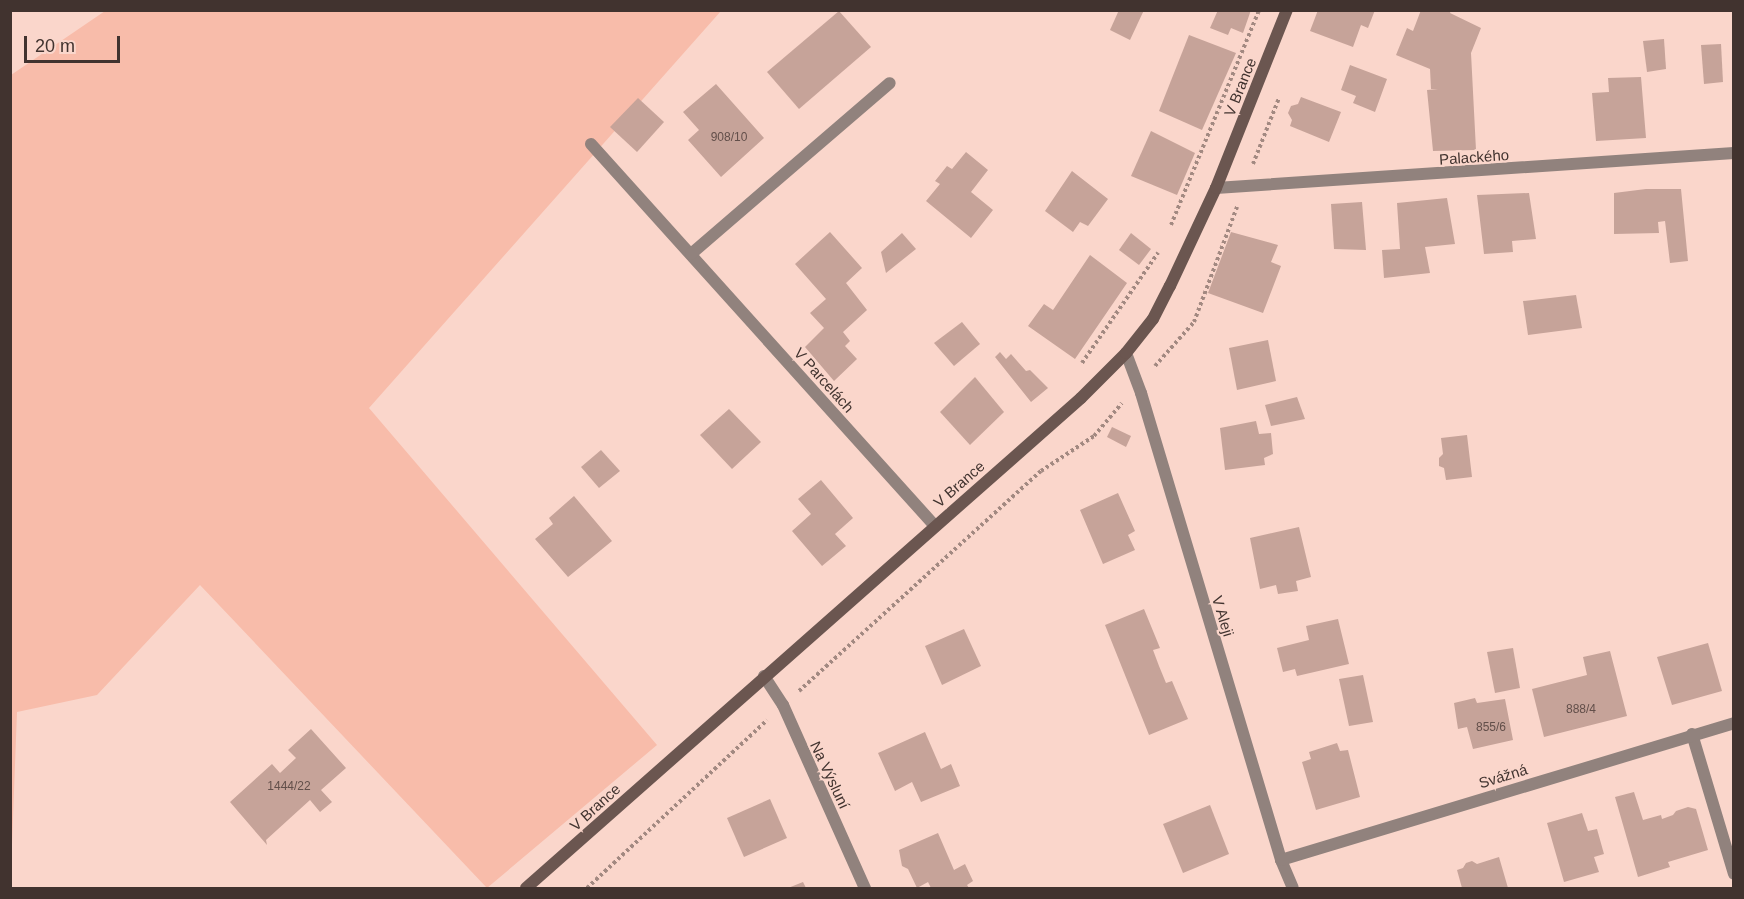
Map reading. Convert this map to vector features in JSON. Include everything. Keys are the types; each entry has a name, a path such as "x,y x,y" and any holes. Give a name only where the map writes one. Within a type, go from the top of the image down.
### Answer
{"main road":[{"name":"V Brance","path":"526,888 935,525 1081,399 1126,353 1153,319 1216,188 1287,10"}],"street":[{"path":"691,254 890,83"},
{"name":"V Parcelách","path":"591,144 935,525"},
{"name":"Palackého","path":"1216,188 1734,153"},
{"name":"V Aleji","path":"1126,353 1141,393 1281,860 1293,888"},
{"name":"Na Výsluní","path":"765,676 783,705 865,888"},
{"name":"Svážná","path":"1281,860 1734,723"},
{"path":"1692,734 1734,874"}],"path":[{"path":"1170,228 1259,10"},
{"path":"1075,372 1161,250"}],"shaded area":[{"path":"105,11 721,11 369,408 657,745 487,888 200,585 97,695 17,712 11,871 11,75"}],"building":[{"path":"1119,10 1144,10 1130,40 1110,30"},
{"path":"1218,10 1251,10 1243,33 1231,28 1228,35 1210,28"},
{"path":"1318,10 1375,10 1368,28 1361,25 1353,47 1310,31"},
{"path":"1421,10 1451,10 1450,13 1481,28 1471,53 1476,150 1433,151 1427,90 1438,89 1431,89 1430,69 1396,55 1407,28 1413,31"},
{"path":"839,11 871,47 799,109 767,72"},
{"path":"1189,35 1236,53 1202,130 1159,111"},
{"path":"1664,39 1666,69 1647,72 1643,41"},
{"path":"1721,44 1723,82 1704,84 1701,45"},
{"path":"1350,65 1387,79 1375,112 1353,103 1356,96 1341,90"},
{"path":"1641,77 1646,138 1596,141 1592,93 1609,92 1608,78"},
{"path":"716,84 764,138 721,177 688,140 699,130 683,112"},
{"path":"1301,97 1341,112 1329,142 1290,126 1292,120 1288,113 1291,106 1298,104"},
{"path":"638,98 664,122 637,152 610,127"},
{"path":"1151,131 1195,153 1177,195 1131,176"},
{"path":"966,152 988,170 971,192 993,210 971,238 926,201 940,184 935,181 947,166 952,169"},
{"path":"1072,171 1108,199 1088,226 1080,222 1073,232 1045,211"},
{"path":"1646,189 1681,189 1688,261 1670,263 1665,221 1658,222 1659,233 1614,234 1614,193"},
{"path":"1529,193 1536,239 1512,241 1513,252 1484,254 1477,195"},
{"path":"1447,198 1455,244 1425,247 1430,273 1384,278 1382,250 1400,249 1397,203"},
{"path":"1362,202 1366,250 1334,249 1331,204"},
{"path":"830,232 862,268 846,283 867,310 843,332 850,341 845,346 857,359 834,381 805,347 824,328 810,313 826,299 795,264"},
{"path":"1231,232 1278,245 1271,262 1281,266 1263,313 1208,293"},
{"path":"902,233 916,249 886,273 881,252"},
{"path":"1131,233 1151,249 1139,265 1119,250"},
{"path":"1090,255 1127,283 1075,359 1028,326 1044,304 1053,310"},
{"path":"1576,295 1582,328 1528,335 1523,301"},
{"path":"962,322 980,344 954,366 934,343"},
{"path":"1268,340 1276,381 1237,390 1229,348"},
{"path":"1000,352 1006,359 1011,354 1026,371 1030,370 1048,388 1031,402 995,357"},
{"path":"975,377 1004,412 970,445 940,412"},
{"path":"1297,397 1305,419 1271,426 1265,405"},
{"path":"729,409 761,442 732,469 700,435"},
{"path":"1256,421 1259,434 1271,433 1273,454 1264,458 1265,465 1225,470 1220,428"},
{"path":"1112,427 1131,436 1126,447 1107,437"},
{"path":"1467,435 1472,477 1446,480 1444,468 1439,466 1439,458 1443,454 1441,438"},
{"path":"601,450 620,471 599,488 581,467"},
{"path":"821,480 853,518 835,534 846,546 822,566 792,531 811,514 798,499"},
{"path":"1118,493 1135,531 1128,535 1135,550 1103,564 1080,510"},
{"path":"574,496 612,541 568,577 535,539 553,524 549,518"},
{"path":"1299,527 1311,577 1296,581 1298,591 1278,594 1276,585 1260,589 1250,538"},
{"path":"1144,609 1160,648 1153,650 1159,666 1166,683 1172,681 1188,719 1149,735 1105,625"},
{"path":"1338,619 1349,664 1297,676 1295,669 1283,672 1277,648 1309,640 1306,626"},
{"path":"964,629 981,666 942,685 925,646"},
{"path":"1708,643 1722,691 1672,705 1657,657"},
{"path":"1513,648 1520,688 1495,693 1487,652"},
{"path":"1610,651 1627,716 1544,737 1532,689 1587,675 1583,657"},
{"path":"1363,675 1373,722 1349,726 1339,679"},
{"path":"1475,698 1477,703 1505,699 1513,740 1473,749 1467,727 1458,729 1454,703"},
{"path":"311,729 346,768 321,790 332,802 320,812 310,800 266,840 267,845 230,802 272,764 280,773 296,758 288,750"},
{"path":"925,732 941,769 951,764 960,786 921,802 912,782 895,791 878,753"},
{"path":"1337,743 1340,751 1348,750 1360,797 1316,810 1302,762 1311,759 1309,752"},
{"path":"1634,792 1643,820 1661,815 1662,819 1688,807 1696,809 1708,850 1668,862 1670,867 1638,877 1615,797"},
{"path":"770,799 787,838 744,857 727,818"},
{"path":"1210,805 1229,854 1183,873 1163,824"},
{"path":"1582,813 1588,831 1597,829 1604,854 1594,857 1599,872 1564,882 1547,823"},
{"path":"938,833 954,870 965,864 973,881 967,885 969,888 931,888 928,882 917,888 908,869 902,866 899,850"},
{"path":"1499,857 1508,888 1462,888 1457,870 1472,861 1477,864"},
{"path":"803,882 806,888 788,888"}]}
